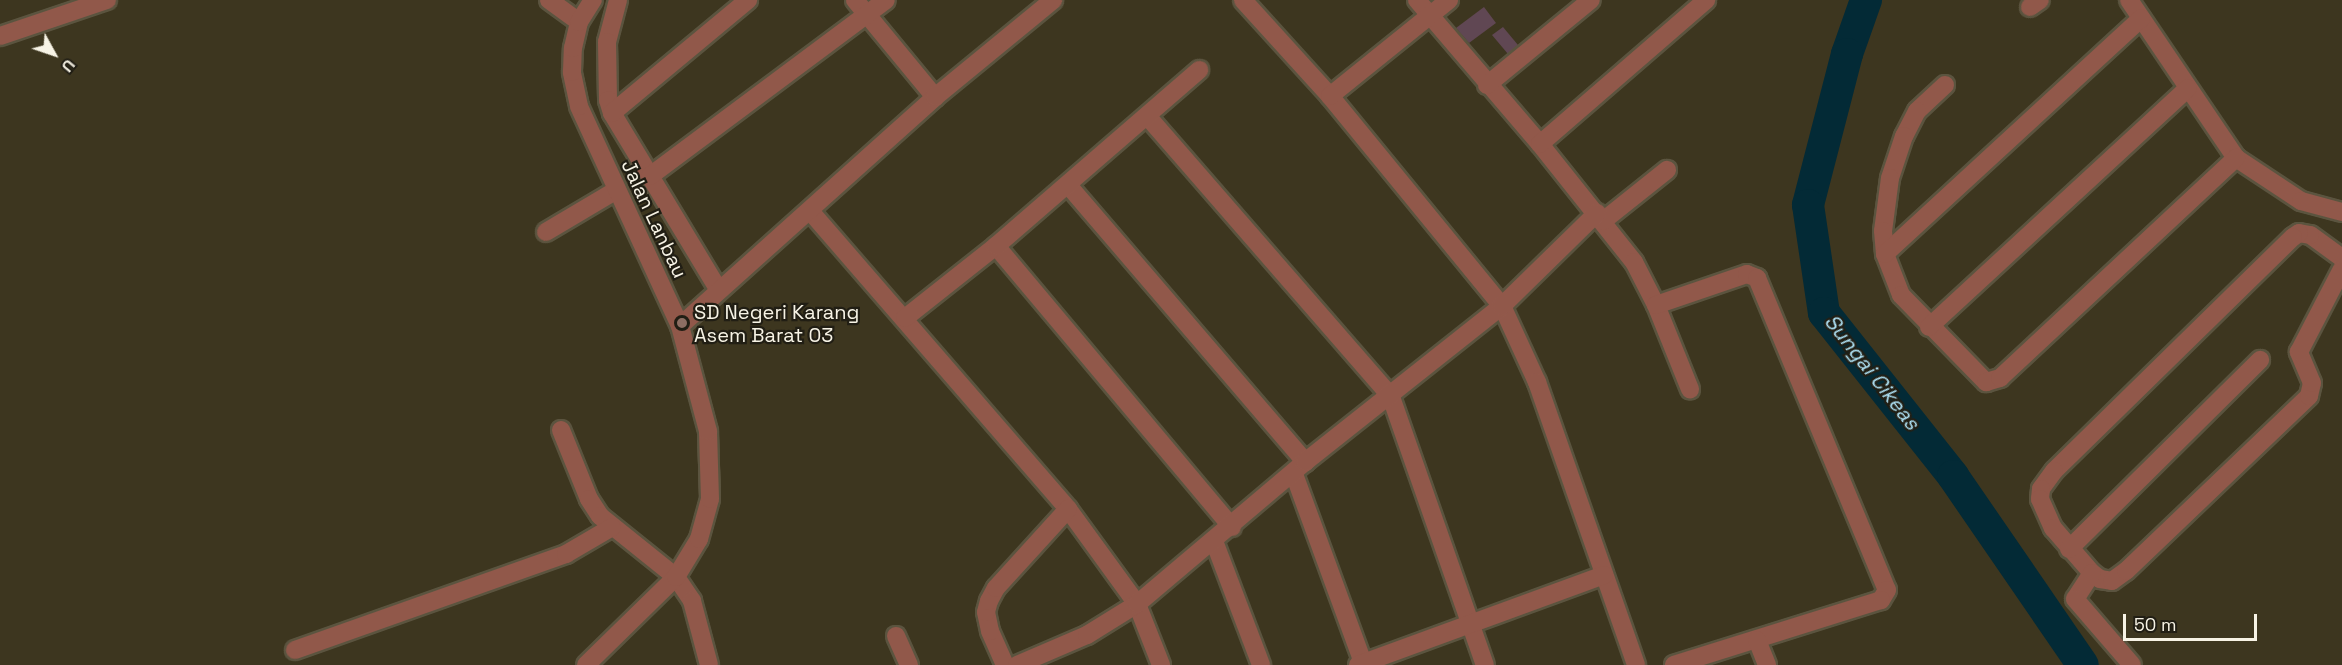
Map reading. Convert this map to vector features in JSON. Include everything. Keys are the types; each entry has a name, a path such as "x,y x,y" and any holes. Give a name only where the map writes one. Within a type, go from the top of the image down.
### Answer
{"street":[{"path":"0,36 107,0"},
{"path":"549,0 579,22"},
{"name":"Jalan Lanbau","path":"586,665 676,577 699,539 710,499 708,431 680,326 615,191 579,106 572,72 579,22 593,0"},
{"path":"618,0 607,42 608,100 612,113 718,289"},
{"path":"612,113 748,0"},
{"path":"855,0 934,97"},
{"path":"650,176 886,0"},
{"path":"680,326 718,289 810,211 934,97 1053,0"},
{"path":"1243,0 1330,96 1502,306 1530,362 1636,665"},
{"path":"1417,0 1487,85 1540,144 1634,262 1656,305 1689,389"},
{"path":"1330,96 1449,0"},
{"path":"1487,85 1591,0"},
{"path":"1540,144 1706,0"},
{"path":"2129,0 2236,158 2301,201 2342,212"},
{"path":"1885,254 2141,19"},
{"path":"905,318 996,246 1148,117 1199,70"},
{"path":"1945,85 1917,111 1904,136 1890,178 1883,231 1885,254 1901,295 1981,380 1993,382 2236,158"},
{"path":"1929,327 2188,88"},
{"path":"1148,117 1391,397 1485,665"},
{"path":"1017,665 1087,635 1137,604 1300,468 1502,306 1600,217 1667,170"},
{"path":"1068,184 1300,468 1362,664 1604,576"},
{"path":"546,232 615,191"},
{"path":"810,211 1068,509 1137,604 1161,665"},
{"path":"2342,258 2310,235 2299,233 2054,471 2041,489 2040,499 2053,528 2092,573 2104,580 2117,578 2309,396 2312,383 2299,352 2342,269"},
{"path":"996,246 1232,527"},
{"path":"1656,305 1747,274 1757,278 1887,590 1881,600 1674,665"},
{"path":"2069,549 2260,360"},
{"path":"561,430 589,499 612,528 676,577 692,600 709,665"},
{"path":"1005,665 990,631 986,612 989,601 996,588 1068,509"},
{"path":"295,650 566,554 612,528"},
{"path":"1214,541 1261,665"},
{"path":"2092,573 2075,599 2132,665"},
{"path":"896,636 909,665"},
{"path":"1757,640 1767,665"}],"building":[{"path":"1484,7 1496,23 1469,43 1456,28"},
{"path":"1503,27 1518,45 1508,54 1492,35"}],"waterway":[{"name":"Sungai Cikeas","path":"1866,0 1847,54 1808,205 1824,313 1953,476 2083,665"}],"place":[{"name":"SD Negeri Karang Asem Barat 03","path":"682,323"}]}
